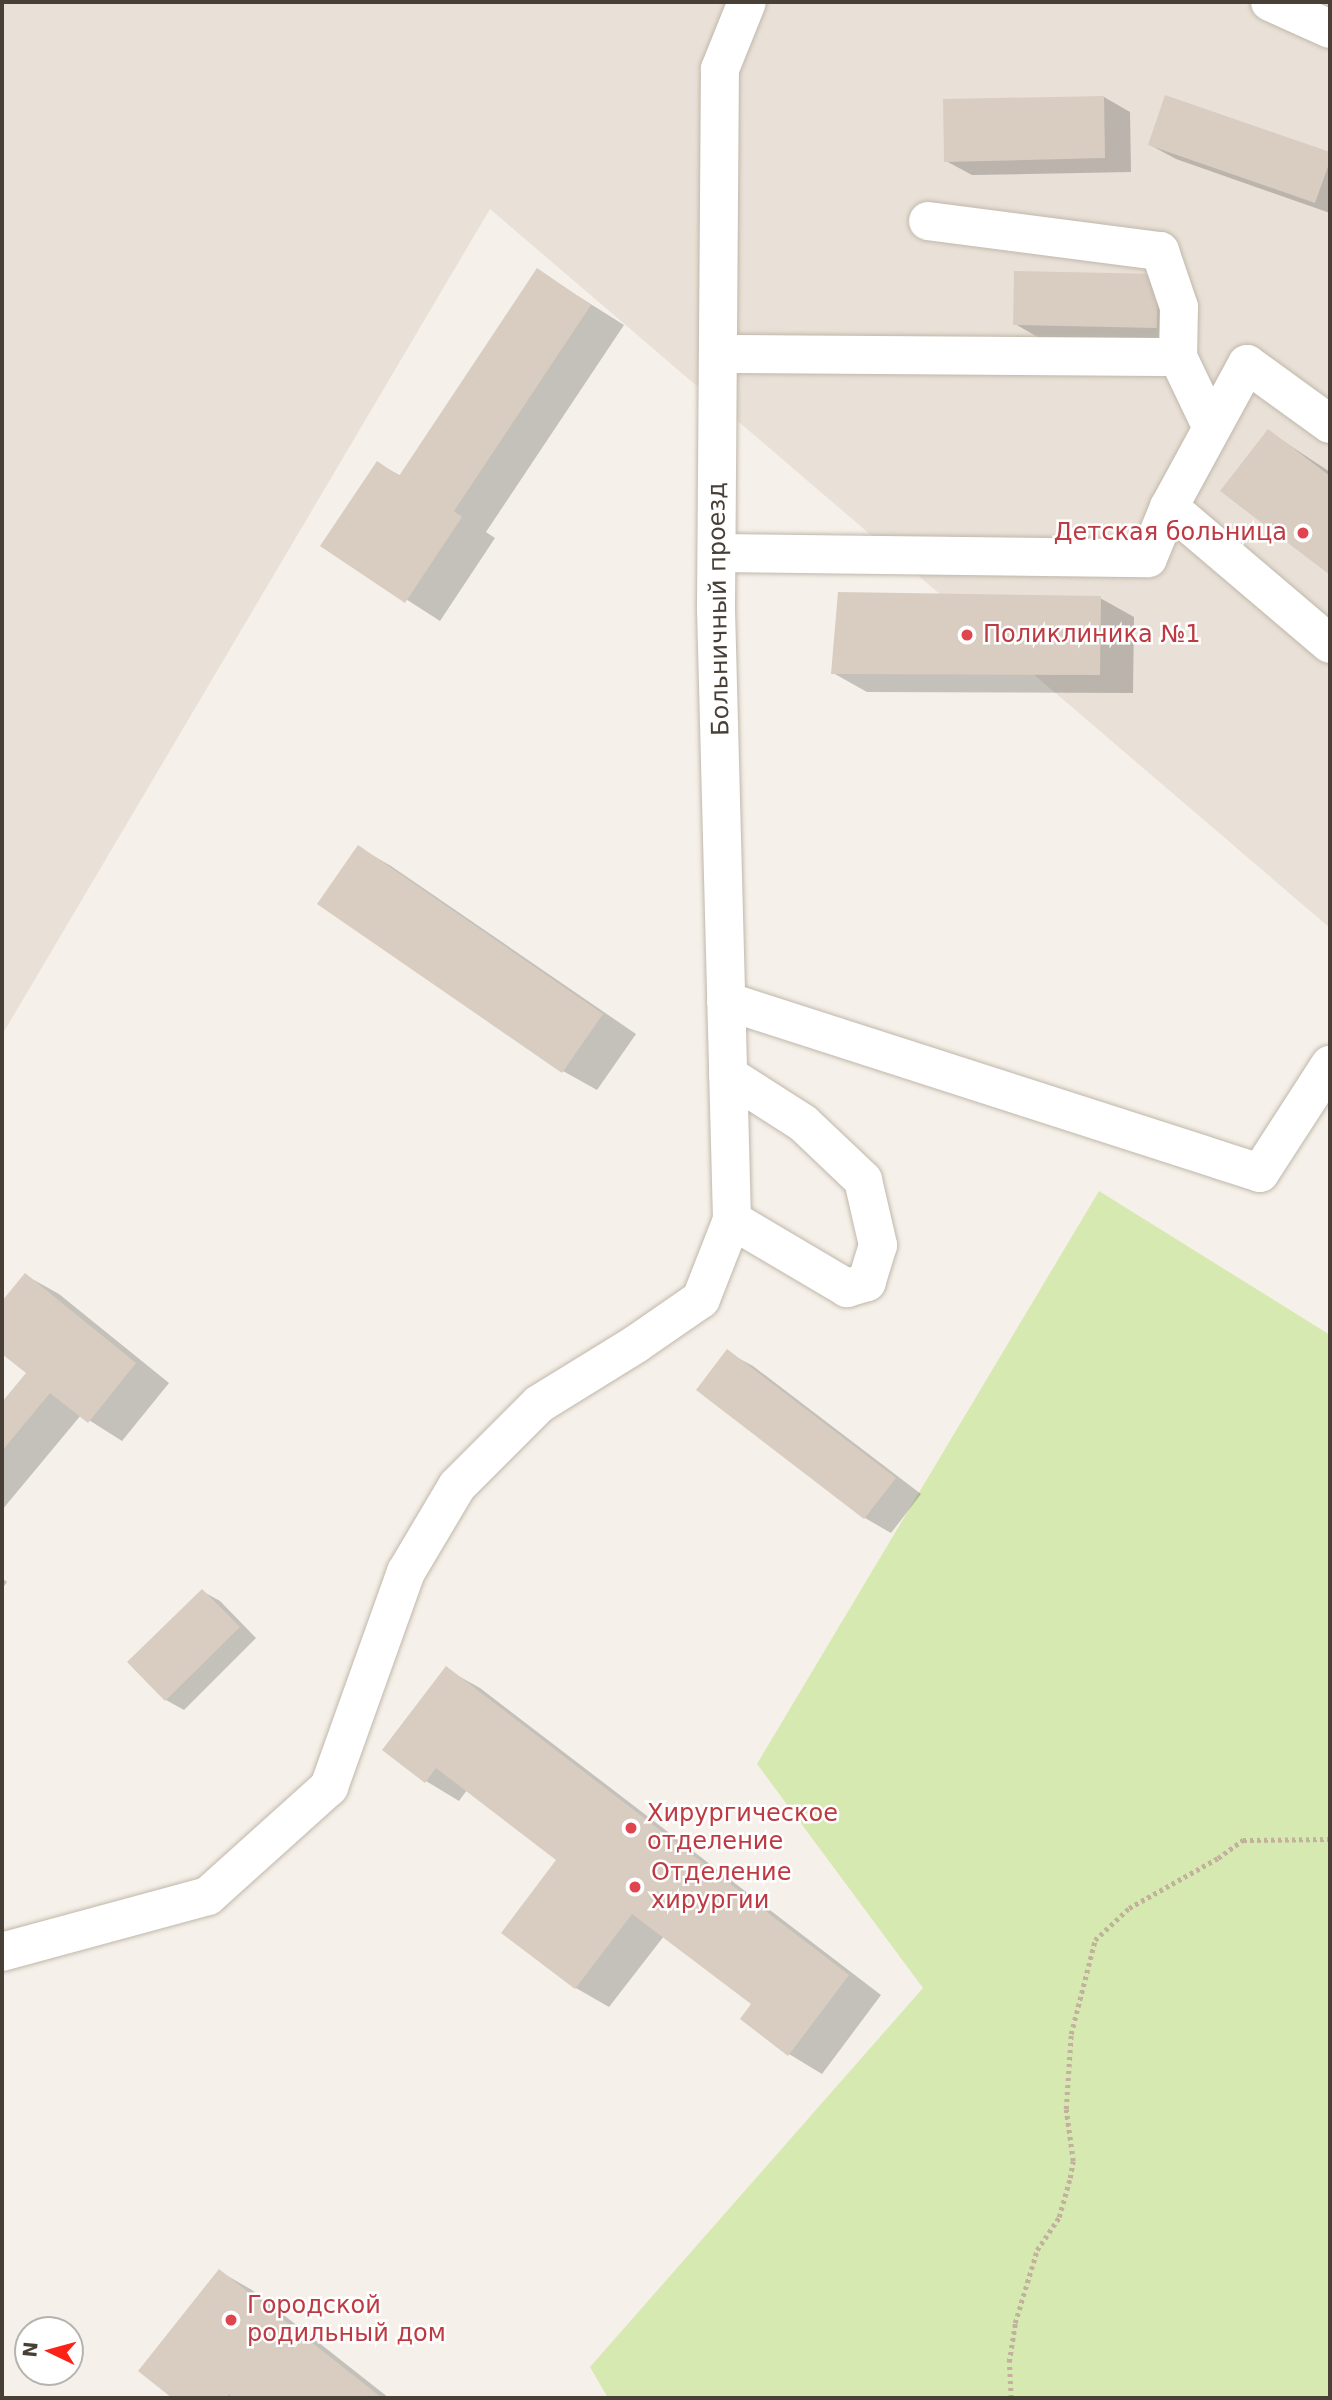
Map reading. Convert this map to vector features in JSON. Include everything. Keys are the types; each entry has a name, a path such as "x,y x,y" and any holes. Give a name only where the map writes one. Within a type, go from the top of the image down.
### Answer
{"street":[{"name":"Больничный проезд","path":"732,1220 717,553 720,69 747,2"},
{"path":"1270,2 1330,29"},
{"path":"928,221 1160,251 1180,307 1178,357 1211,426"},
{"path":"718,354 1178,357"},
{"path":"717,553 1148,558 1169,507 1247,364 1330,424"},
{"path":"1169,507 1330,644"},
{"path":"726,1001 1260,1172 1330,1065"},
{"path":"2,1952 208,1896 329,1787 406,1572 457,1486 539,1404 636,1344 701,1299 732,1220 847,1288 867,1282 878,1245 863,1180 803,1123 729,1075"}],"path":[{"path":"1011,2398 1009,2362 1018,2314 1037,2250 1059,2217 1070,2178 1073,2161 1066,2109 1071,2034 1095,1940 1129,1908 1218,1858 1243,1840 1330,1839"}],"shaded area":[{"path":"2,2 1330,2 1330,928 490,209 2,1035"}],"green space":[{"path":"1099,1191 1330,1335 1330,2398 608,2398 590,2367 923,1988 757,1764"}],"building":[{"path":"1165,95 1330,152 1330,161 1315,203 1148,145"},
{"path":"1104,96 1105,158 944,162 943,99"},
{"path":"537,268 591,305 454,511 462,517 405,603 320,546 377,461 399,476"},
{"path":"1014,271 1158,274 1157,328 1013,325"},
{"name":"Детская больница","path":"1268,429 1330,476 1330,575 1220,491"},
{"name":"Поликлиника №1","path":"838,592 1101,596 1100,675 831,674"},
{"path":"358,845 603,1014 562,1073 317,904"},
{"path":"25,1273 136,1363 88,1423 50,1393 2,1451 2,1402 26,1373 2,1354 2,1301"},
{"path":"727,1349 896,1478 864,1519 696,1390"},
{"path":"202,1589 240,1627 165,1701 127,1662"},
{"name":"Отделение хирургии","path":"446,1666 849,1975 788,2056 740,2019 751,2004 632,1914 575,1989 501,1933 556,1860 436,1768 425,1783 382,1750"},
{"name":"Городской родильный дом","path":"219,2269 382,2398 233,2398 229,2394 226,2398 172,2398 138,2371"}],"place":[{"name":"Детская больница","path":"1303,533"},
{"name":"Поликлиника №1","path":"967,635"},
{"name":"Хирургическое отделение","path":"631,1828"},
{"name":"Отделение хирургии","path":"635,1887"},
{"name":"Городской родильный дом","path":"231,2320"}]}
